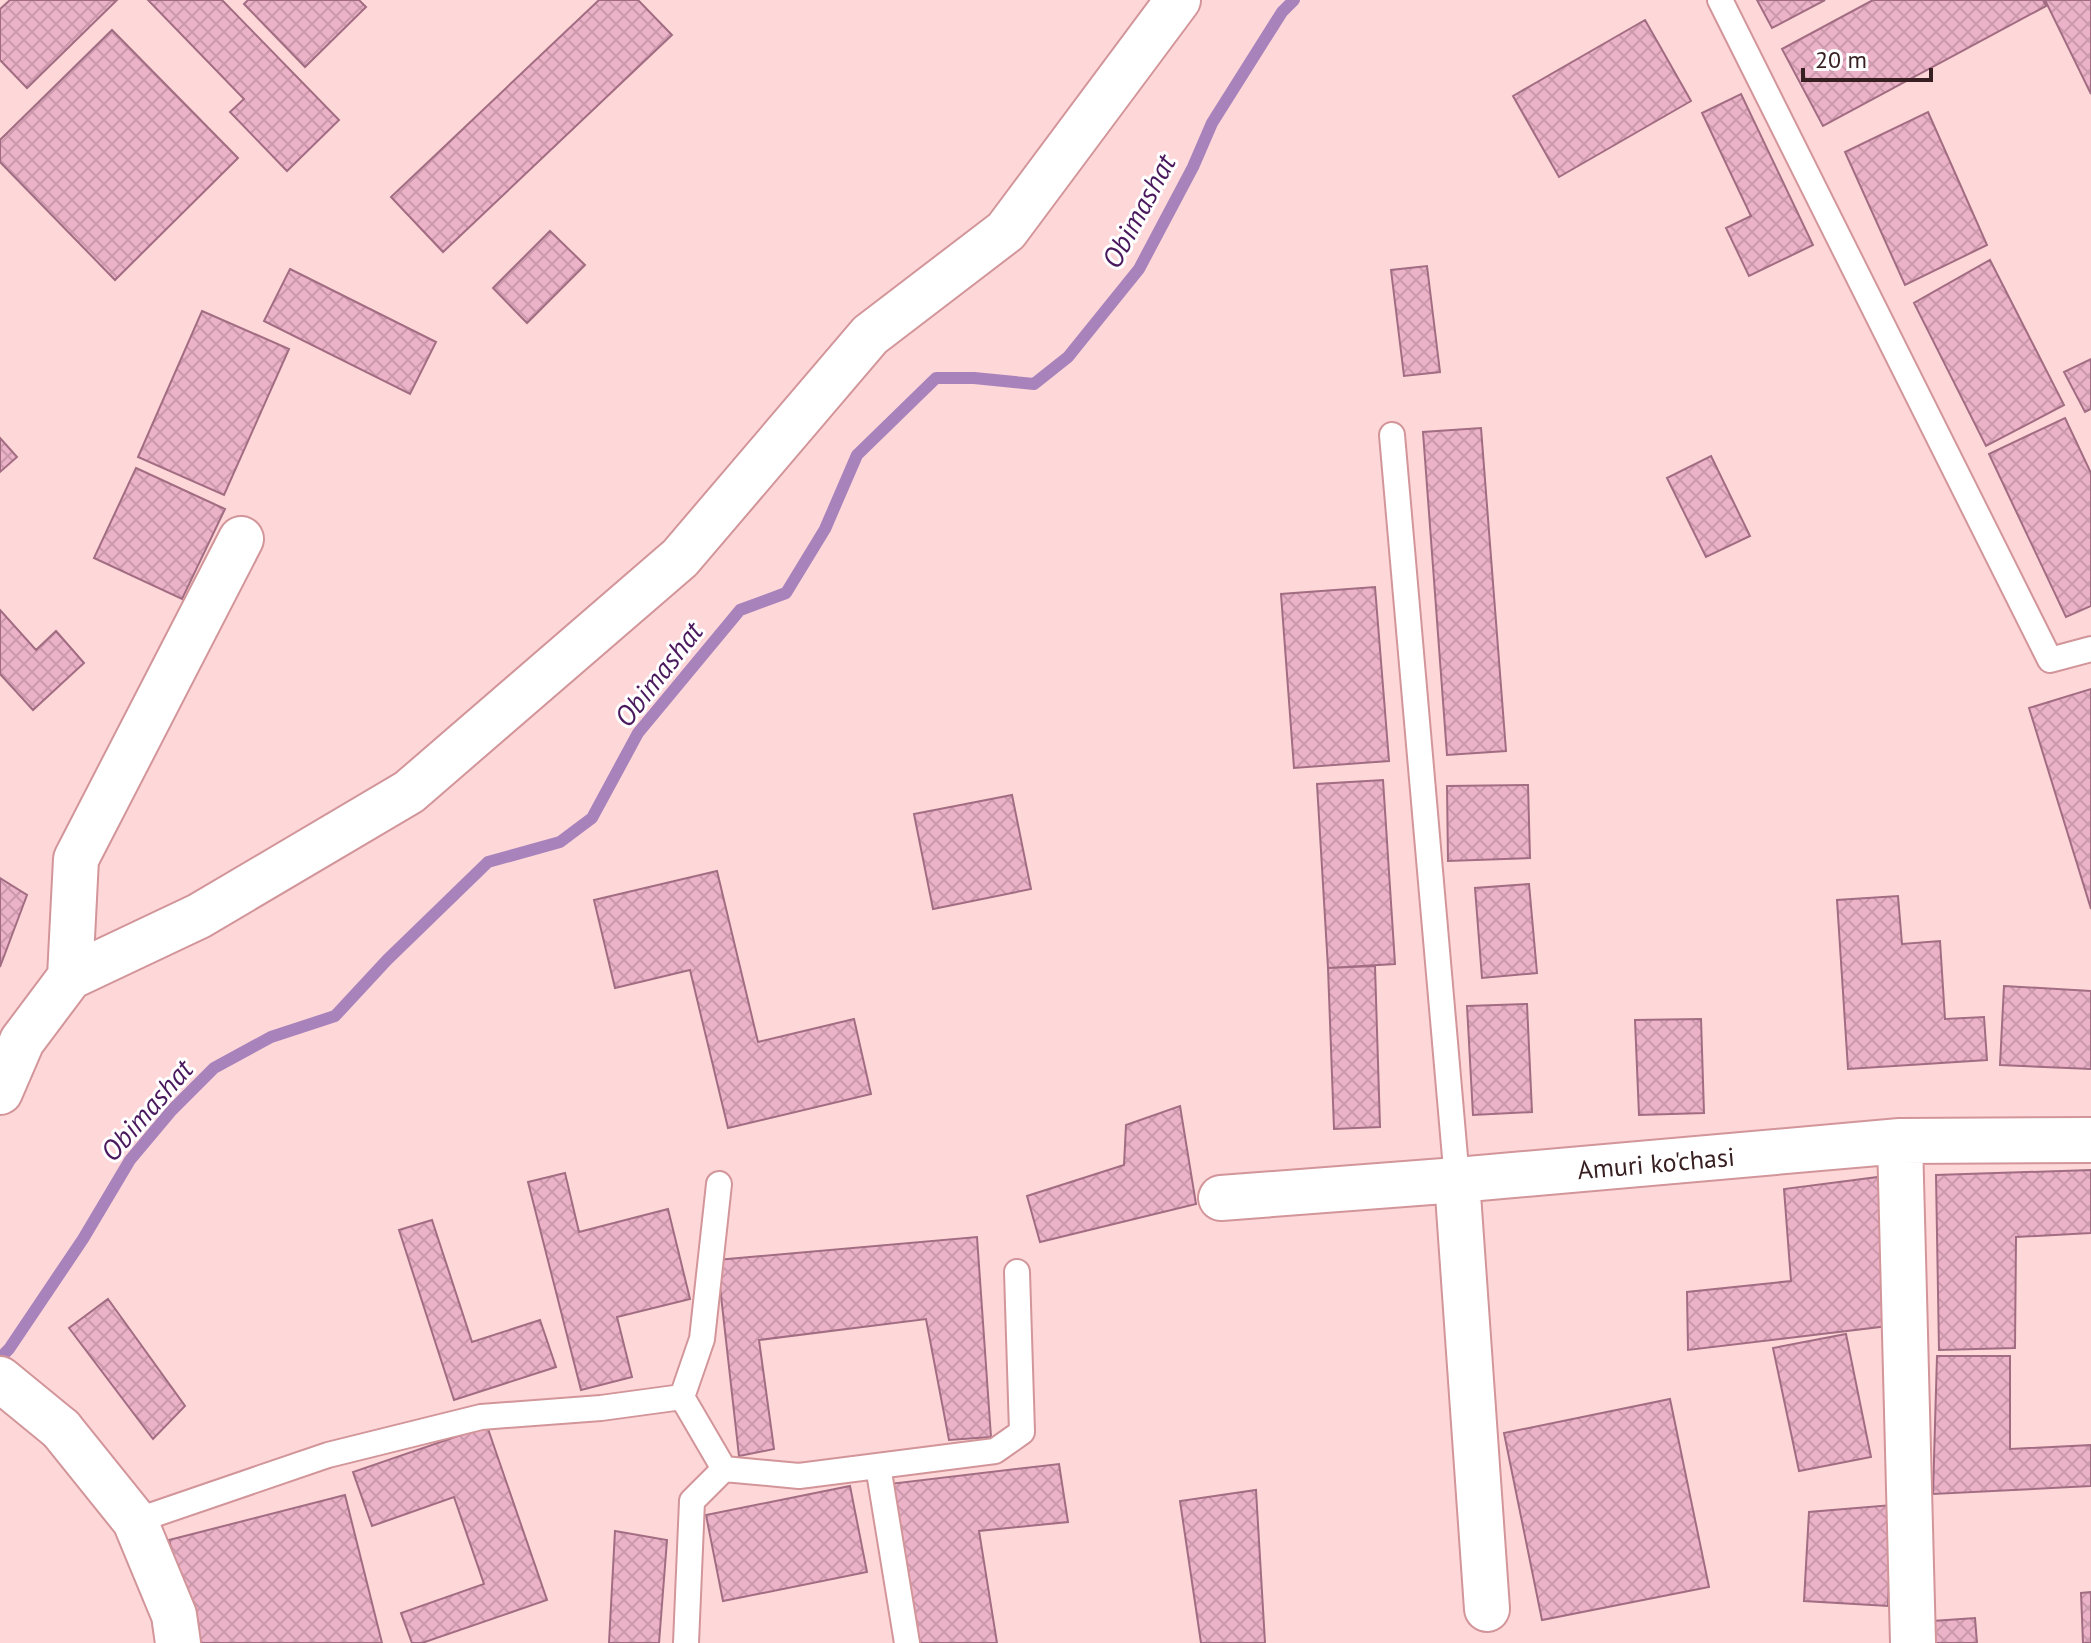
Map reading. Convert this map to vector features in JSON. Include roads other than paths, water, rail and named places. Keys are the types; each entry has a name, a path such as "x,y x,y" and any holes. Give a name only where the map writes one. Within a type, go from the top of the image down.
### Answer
{"street":[{"path":"0,1092 22,1041 70,977 199,916 409,792 680,558 870,335 1006,231 1178,0"},
{"path":"70,977 76,859 241,539"},
{"name":"Amuri ko'chasi","path":"1221,1198 1900,1141 2091,1140"},
{"path":"1900,1141 1913,1643"},
{"path":"1457,1180 1487,1609"},
{"path":"4,1382 61,1429 135,1521 174,1615 178,1643"}],"lane":[{"path":"1720,0 2050,660 2091,649"},
{"path":"1392,435 1457,1180"},
{"path":"719,1184 702,1339 682,1397 724,1469"},
{"path":"724,1469 799,1476 995,1451 1022,1432 1017,1272"},
{"path":"135,1521 328,1455 481,1417 601,1408 682,1397"},
{"path":"878,1466 907,1643"},
{"path":"686,1643 692,1501 724,1469"}],"waterway":[{"name":"Obimashat","path":"0,1358 83,1239 130,1160 172,1110 214,1068 271,1037 335,1016 387,960 488,862 560,842 592,818 638,733 740,610 786,593 825,529 857,455 936,378 1034,384 1068,357 1139,269 1193,167 1212,123 1282,12 1294,0"}]}
